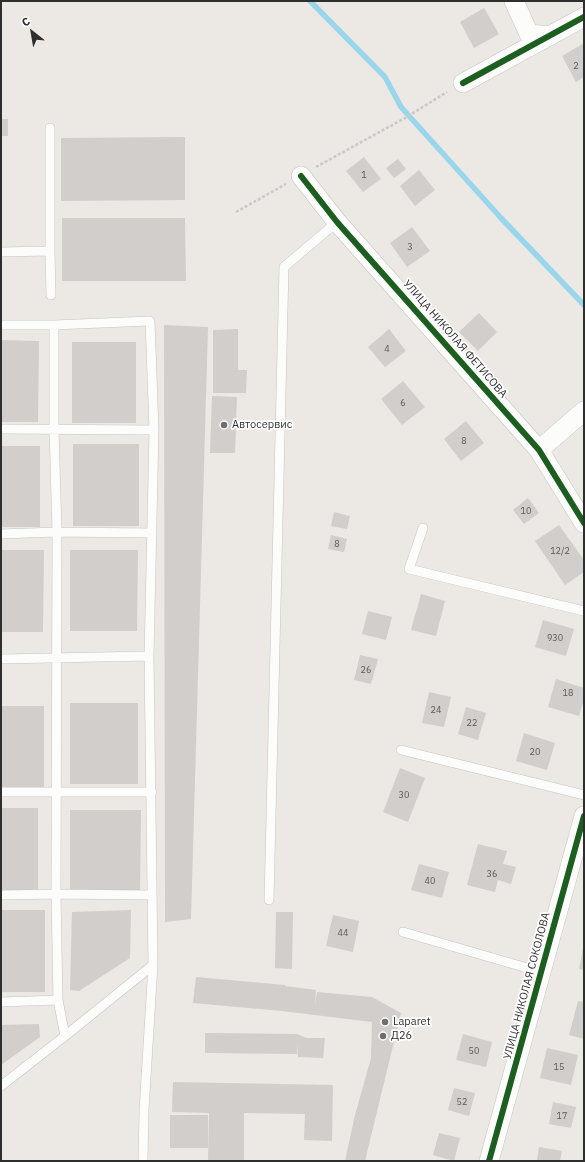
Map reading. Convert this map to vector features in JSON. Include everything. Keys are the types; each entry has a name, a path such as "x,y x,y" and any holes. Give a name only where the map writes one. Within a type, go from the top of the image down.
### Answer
{"street":[{"path":"514,1 529,34 550,36"},
{"path":"463,83 584,17"},
{"name":"УЛИЦА НИКОЛАЯ ФЕТИСОВА","path":"301,176 337,222 539,450 584,523"},
{"path":"539,450 584,411"},
{"name":"УЛИЦА НИКОЛАЯ СОКОЛОВА","path":"489,1161 584,816"}],"lane":[{"path":"50,128 50,295"},
{"path":"269,900 284,267 337,222"},
{"path":"1,252 50,251"},
{"path":"1,325 54,325 150,321 154,430 149,656 152,792 153,965 144,1110 143,1161"},
{"path":"54,325 54,429 57,532 56,894 58,1000 65,1036"},
{"path":"1,429 154,430"},
{"path":"423,528 409,569 584,611"},
{"path":"1,534 57,532 151,534"},
{"path":"1,659 149,656"},
{"path":"401,750 584,795"},
{"path":"1,792 152,792"},
{"path":"1,895 152,895"},
{"path":"402,932 541,972"},
{"path":"1,1086 153,965"},
{"path":"1,1002 58,1000"}],"path":[{"path":"236,212 405,118 427,103 463,83"}],"building":[{"path":"484,8 499,34 474,48 460,22"},
{"path":"584,43 584,77 576,82 562,56"},
{"path":"1,119 8,119 8,136 1,136"},
{"path":"185,137 185,200 61,201 61,138"},
{"path":"364,157 381,179 363,192 346,171"},
{"path":"398,159 406,169 394,178 386,168"},
{"path":"419,170 435,190 415,206 400,186"},
{"path":"62,218 185,218 186,281 62,281"},
{"path":"412,227 430,251 407,267 390,243"},
{"path":"479,313 497,332 478,351 459,332"},
{"path":"164,325 208,327 191,919 165,922"},
{"path":"238,329 238,370 247,370 246,393 213,393 213,330"},
{"path":"389,329 406,351 385,367 368,347"},
{"path":"1,340 39,341 38,422 1,422"},
{"path":"72,342 136,342 136,423 72,423"},
{"path":"403,381 425,407 402,425 381,399"},
{"name":"Автосервис","path":"212,396 237,397 235,453 210,453"},
{"path":"466,421 484,443 461,461 444,439"},
{"path":"73,444 139,444 139,526 73,526"},
{"path":"1,446 40,446 40,527 1,527"},
{"path":"528,498 539,513 524,524 513,510"},
{"path":"334,512 350,516 347,529 331,526"},
{"path":"559,525 584,560 584,572 565,585 535,541"},
{"path":"331,535 347,539 344,552 328,549"},
{"path":"1,550 44,550 43,632 1,632"},
{"path":"70,550 138,550 137,631 70,631"},
{"path":"421,594 445,601 436,636 411,630"},
{"path":"368,611 392,617 386,640 362,634"},
{"path":"543,620 574,629 566,656 535,647"},
{"path":"360,655 378,659 371,684 354,680"},
{"path":"556,679 584,688 584,699 579,716 548,707"},
{"path":"429,692 451,697 444,727 422,723"},
{"path":"70,703 138,703 138,784 70,784"},
{"path":"1,706 44,706 44,789 1,789"},
{"path":"466,707 486,713 478,740 458,734"},
{"path":"524,733 555,743 547,770 516,761"},
{"path":"400,768 425,778 408,822 383,812"},
{"path":"1,808 38,808 38,890 1,890"},
{"path":"70,810 141,810 140,891 70,891"},
{"path":"478,844 507,851 503,864 516,867 511,884 498,880 495,892 467,885"},
{"path":"419,864 449,872 442,898 411,890"},
{"path":"1,910 45,910 45,992 1,992"},
{"path":"131,910 130,958 79,991 70,990 72,912"},
{"path":"276,912 293,912 292,969 275,968"},
{"path":"333,915 359,921 353,952 326,946"},
{"path":"583,948 584,949 584,970 579,969"},
{"path":"196,977 285,985 316,990 315,1006 317,992 372,997 401,1013 365,1161 345,1161 355,1115 371,1058 372,1022 282,1011 193,1003"},
{"path":"578,1001 584,1002 584,1039 569,1035"},
{"path":"39,1024 40,1037 1,1065 1,1025"},
{"path":"205,1033 297,1034 306,1038 325,1038 323,1058 298,1057 297,1044 297,1054 205,1053"},
{"path":"463,1034 492,1042 486,1067 456,1060"},
{"path":"547,1048 578,1055 571,1085 540,1078"},
{"path":"173,1082 333,1085 332,1141 304,1140 305,1114 244,1113 244,1161 208,1161 209,1113 172,1112"},
{"path":"454,1088 475,1093 469,1116 448,1110"},
{"path":"553,1102 576,1107 571,1128 549,1124"},
{"path":"170,1115 208,1115 208,1148 170,1148"},
{"path":"439,1133 460,1138 454,1161 433,1155"},
{"path":"539,1147 562,1151 560,1161 537,1161"}],"waterway":[{"path":"310,1 385,77 401,107 501,218 584,305"}],"cycle path":[{"path":"463,83 584,17"},
{"path":"301,176 337,222 539,450 584,523"},
{"path":"489,1161 584,816"}],"place":[{"name":"Автосервис","path":"224,425"},
{"name":"Laparet","path":"385,1022"},
{"name":"Д26","path":"383,1036"}]}
